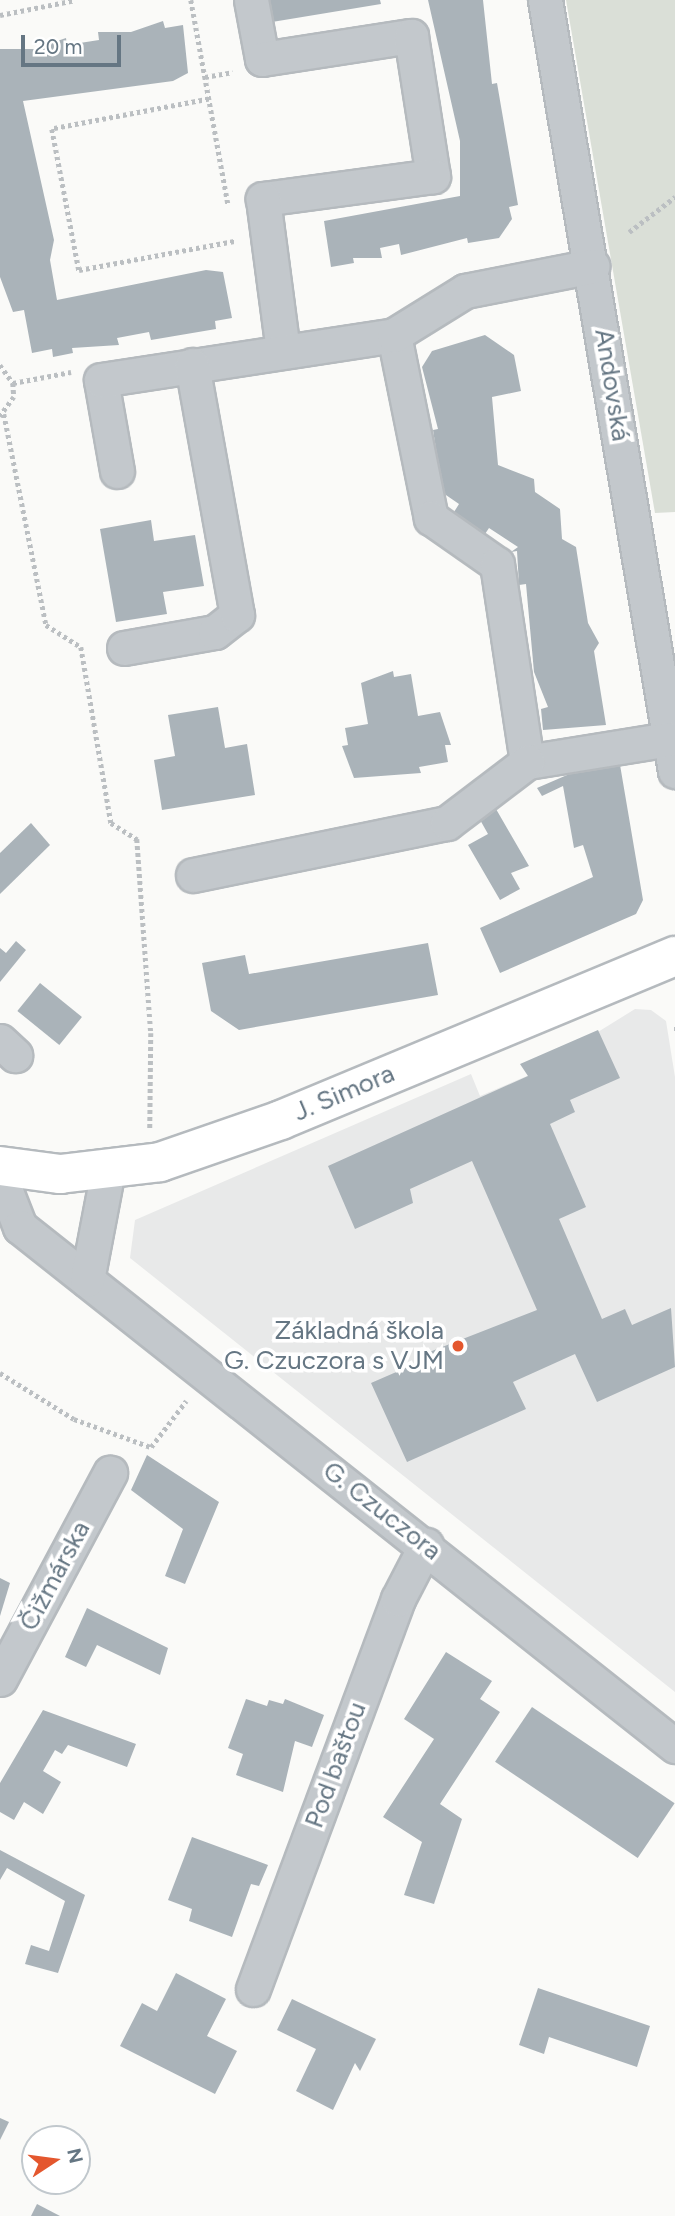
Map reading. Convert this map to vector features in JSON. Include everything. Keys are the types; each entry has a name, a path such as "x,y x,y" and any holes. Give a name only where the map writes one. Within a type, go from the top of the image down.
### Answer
{"main road":[{"name":"J. Simora","path":"0,1166 60,1174 160,1163 281,1121 675,957"}],"street":[{"path":"251,0 262,59 411,36 433,176 263,199 284,351"},
{"name":"Andovská","path":"545,0 593,266 673,759"},
{"path":"117,471 101,380 394,335 465,291 593,266"},
{"path":"394,335 431,518 497,564 527,762"},
{"path":"124,648 215,632 237,615 192,365"},
{"path":"193,875 447,823 527,762 673,759"},
{"path":"87,1280 108,1170"},
{"name":"G. Czuczora","path":"0,1176 20,1227 426,1545 675,1746"},
{"name":"Čižmárska","path":"0,1679 110,1473"},
{"name":"Pod baštou","path":"253,1989 398,1600 426,1545"}],"path":[{"path":"0,15 76,0"},
{"path":"191,0 230,215"},
{"path":"209,99 52,129 79,270 234,241"},
{"path":"629,232 675,197"},
{"path":"232,228 237,254"},
{"path":"0,365 13,383"},
{"path":"13,383 80,371"},
{"path":"13,383 2,415 46,625 81,647 111,822 137,839 152,1137"},
{"path":"0,1373 75,1419 151,1447 207,1374"}],"shaded area":[{"path":"566,0 675,0 675,512 655,513"},
{"name":"Základná škola G. Czuczora s VJM","path":"635,1009 651,1010 666,1021 675,1077 675,1692 130,1258 135,1220 471,1074 480,1096 527,1076"}],"building":[{"path":"268,0 380,0 381,4 272,22"},
{"path":"428,0 483,0 492,84 497,83 518,205 509,207 512,219 499,238 468,243 467,238 401,255 399,244 380,248 382,258 353,258 354,263 331,267 324,221 460,196 460,141"},
{"path":"163,21 165,28 183,25 188,73 173,81 23,101 54,240 50,260 57,300 206,270 223,272 232,318 215,321 216,329 151,340 149,332 117,338 119,345 72,348 73,353 53,357 52,349 32,353 24,310 13,312 0,277 0,49 34,49 66,38 67,45 99,40 98,32 131,32"},
{"path":"485,335 514,355 521,391 492,397 498,465 534,479 535,492 560,509 562,539 576,547 588,623 599,643 594,651 606,725 543,730 541,709 548,707 534,672 526,584 519,585 517,551 511,552 518,547 489,528 485,534 454,512 459,504 443,493 433,430 438,429 422,367 432,351"},
{"path":"151,520 154,541 195,535 204,586 163,592 167,614 116,622 100,529"},
{"path":"393,671 394,677 411,674 418,716 440,712 451,745 445,745 448,762 419,767 421,773 354,778 342,746 348,745 345,728 368,724 361,683"},
{"path":"218,707 225,748 247,744 255,795 162,810 154,760 175,756 168,715"},
{"path":"618,753 643,900 636,914 500,973 480,928 593,877 583,845 574,848 563,786 542,796 537,788"},
{"path":"496,809 529,866 511,873 520,889 500,900 468,845 488,834 479,818"},
{"path":"31,823 50,845 0,894 0,853"},
{"path":"16,941 26,950 0,982 0,948 6,953"},
{"path":"428,943 438,995 239,1030 211,1011 202,963 245,955 249,974"},
{"path":"40,983 82,1017 59,1045 17,1011"},
{"path":"598,1030 620,1078 570,1100 575,1112 550,1124 586,1207 559,1219 602,1319 625,1309 632,1325 671,1308 675,1367 597,1402 575,1354 513,1382 526,1409 407,1462 371,1383 417,1363 414,1358 537,1310 472,1161 410,1189 413,1203 355,1229 328,1166 528,1076 520,1064"},
{"path":"147,1455 219,1502 185,1584 165,1576 183,1529 131,1490"},
{"path":"0,1578 10,1583 0,1616"},
{"path":"87,1608 168,1648 160,1675 97,1645 86,1667 65,1657"},
{"path":"446,1652 492,1681 480,1699 500,1712 440,1804 462,1819 434,1904 404,1895 422,1842 383,1817 434,1739 404,1719"},
{"path":"246,1699 267,1706 269,1700 283,1704 285,1699 324,1715 312,1747 295,1741 283,1792 236,1775 243,1754 228,1748"},
{"path":"532,1707 675,1803 638,1858 495,1762"},
{"path":"43,1710 136,1744 127,1767 68,1745 62,1754 55,1750 43,1771 61,1782 43,1814 24,1802 14,1820 0,1812 0,1783"},
{"path":"192,1837 268,1865 259,1886 251,1884 232,1937 189,1921 192,1909 168,1900"},
{"path":"0,1850 85,1895 58,1973 25,1964 31,1945 49,1951 65,1901 7,1868 0,1880"},
{"path":"176,1973 226,1999 207,2036 237,2051 215,2094 120,2046 142,2003 157,2011"},
{"path":"538,1988 650,2026 637,2067 549,2037 544,2054 519,2045"},
{"path":"292,1999 376,2039 360,2071 355,2063 333,2110 296,2091 316,2049 277,2030"},
{"path":"0,2118 9,2122 0,2140"},
{"path":"37,2204 60,2216 31,2216"}],"place":[{"name":"Základná škola G. Czuczora s VJM","path":"458,1346"}]}
